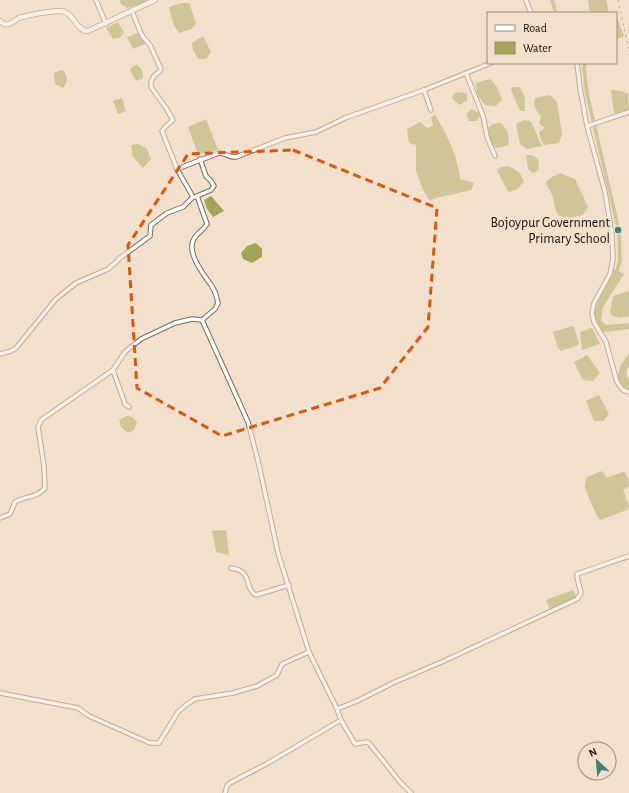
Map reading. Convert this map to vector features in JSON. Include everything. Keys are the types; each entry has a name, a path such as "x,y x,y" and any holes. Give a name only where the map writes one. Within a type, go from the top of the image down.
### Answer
{"main road":[{"path":"0,21 8,24 33,14 61,11 66,12 81,28 88,31 106,24 155,0"}],"street":[{"path":"96,0 106,24"},
{"path":"526,0 531,12"},
{"path":"0,518 10,514 15,502 35,495 45,488 44,466 38,428 41,420 113,370 125,352 141,339 175,323 192,319 202,320 215,309 218,303 214,289 199,266 192,250 196,234 207,224 195,197 177,169 162,131 172,120 163,103 151,87 151,82 154,76 161,69 150,45 140,31 132,11"},
{"path":"177,169 219,153 223,153 230,157 236,156 285,138 316,132 345,118 424,90 488,64"},
{"path":"577,64 580,88 605,192 612,235 613,259 610,274 594,303 592,313 594,322 606,342 617,382 623,390 629,392"},
{"path":"466,73 483,116 487,137 495,156"},
{"path":"424,90 431,110"},
{"path":"588,126 629,112"},
{"path":"0,354 12,351 16,348 56,299 63,293 76,283 108,269 120,258 150,236 151,225 158,218 167,212 183,207 195,197 211,190 214,186 206,176 200,160"},
{"path":"202,320 248,422 260,465 278,553 309,652 338,709 339,715 355,744 366,742 369,743 401,783 411,793"},
{"path":"113,370 125,404 129,407"},
{"path":"338,709 395,682 444,662 577,599 581,593 577,574 629,556"},
{"path":"231,568 238,569 243,572 252,592 256,595 288,585"},
{"path":"0,693 78,708 89,716 150,743 156,744 161,740 178,712 186,705 195,700 233,693 258,686 277,675 282,664 309,652"},
{"path":"225,793 227,786 230,783 342,720"}],"highlighted area":[{"path":"293,150 437,208 428,327 380,388 222,436 137,388 128,245 188,154"}],"water":[{"path":"120,0 148,0 145,3 127,8 121,4"},
{"path":"588,0 606,0 609,12 590,12"},
{"path":"181,3 189,3 196,23 192,29 179,33 174,26 169,7"},
{"path":"617,18 624,36 617,39"},
{"path":"118,22 124,32 121,37 113,39 106,28"},
{"path":"140,32 145,44 133,49 127,37"},
{"path":"203,36 211,52 206,59 198,59 193,50 192,43"},
{"path":"137,65 142,70 143,78 136,81 130,70 132,67"},
{"path":"61,70 64,71 67,78 67,82 63,88 55,84 54,73"},
{"path":"490,79 497,87 502,100 496,106 485,105 477,94 476,83"},
{"path":"512,87 520,87 525,98 525,111 520,111 511,90"},
{"path":"611,90 621,91 628,94 629,109 622,113 614,113"},
{"path":"462,92 467,94 467,101 459,105 452,98 455,93"},
{"path":"550,95 557,102 562,134 559,143 544,145 539,132 545,128 539,124 541,117 535,108 534,101 535,98"},
{"path":"122,98 126,111 118,114 113,101"},
{"path":"472,109 480,114 477,121 469,121 466,114"},
{"path":"435,115 451,146 457,162 460,179 474,183 471,190 429,200 423,190 416,171 416,145 409,143 407,129 420,122 427,128 433,126 431,117"},
{"path":"206,119 218,150 198,154 188,127"},
{"path":"524,120 530,121 542,146 527,149 520,144 516,124"},
{"path":"501,123 508,133 508,145 496,148 491,143 488,128 493,124"},
{"path":"138,144 147,149 151,159 143,168 133,157 131,145"},
{"path":"526,155 537,158 539,164 538,171 533,173 528,169"},
{"path":"508,166 522,176 524,182 516,190 508,192 497,170 501,167"},
{"path":"560,173 575,179 588,207 583,215 577,217 564,217 558,215 546,182"},
{"path":"211,196 224,211 213,217 207,209 204,200"},
{"path":"256,243 262,249 262,257 252,263 243,259 241,253 247,246"},
{"path":"614,269 624,274 603,307 601,320 606,325 629,323 629,329 605,332 598,327 595,319 595,311"},
{"path":"628,291 629,316 620,318 613,316 610,313 613,296"},
{"path":"572,326 574,327 579,343 578,345 561,351 558,348 553,332"},
{"path":"592,328 600,344 582,350 580,332"},
{"path":"629,353 629,366 626,371 629,379 629,389 624,388 618,374 620,367"},
{"path":"587,355 600,373 593,381 583,380 574,362"},
{"path":"599,395 609,414 603,421 594,421 586,401"},
{"path":"127,416 132,417 137,422 134,430 128,433 121,427 119,420"},
{"path":"602,471 606,477 625,472 629,486 623,490 629,506 624,511 600,520 591,504 585,486 587,477"},
{"path":"226,530 229,555 216,552 212,531"},
{"path":"573,590 577,599 550,610 546,600"}],"waterway":[{"path":"552,0 556,12"},
{"path":"585,64 587,94 619,231 620,261 616,274"}],"railway":[{"path":"618,0 629,52"}],"place":[{"name":"Bojoypur Government Primary School","path":"618,230"}]}
